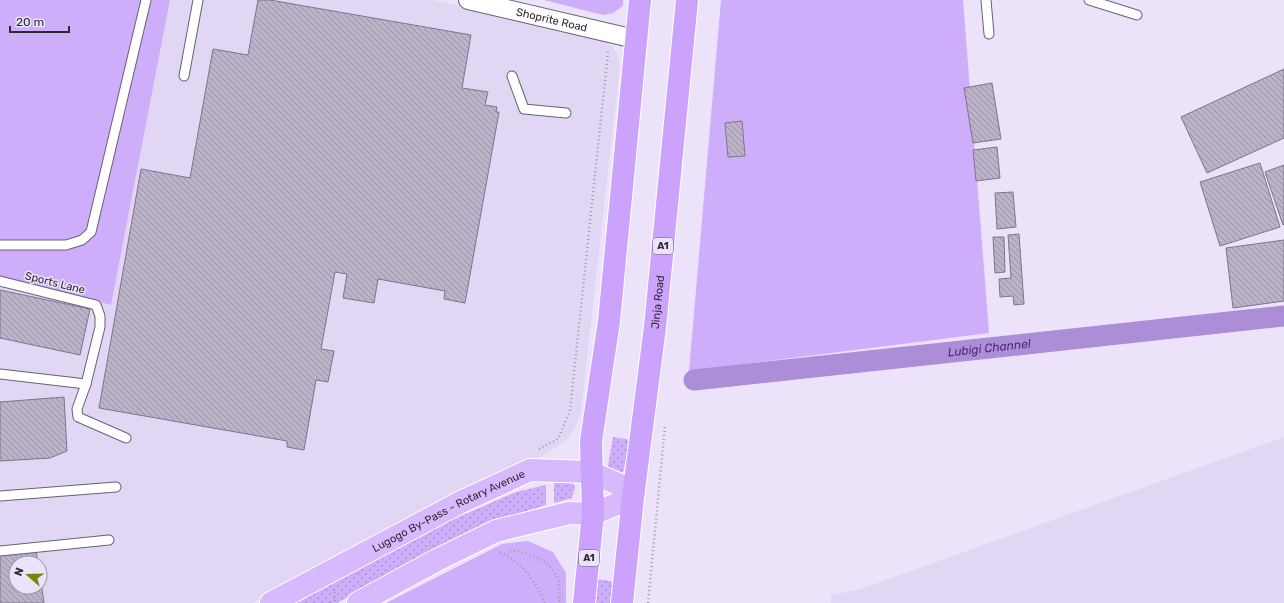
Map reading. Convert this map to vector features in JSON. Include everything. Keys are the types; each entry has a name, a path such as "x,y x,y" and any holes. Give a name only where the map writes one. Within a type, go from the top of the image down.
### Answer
{"highway":[{"name":"A1","path":"584,603 594,514 591,472 591,441 609,321 640,0"},
{"name":"Jinja Road","path":"622,603 655,327 687,0"}],"main road":[{"name":"Lugogo By-Pass - Rotary Avenue","path":"271,603 461,502 530,470 591,472 634,494"},
{"path":"358,603 435,561 496,531 569,513 594,514 634,494"}],"street":[{"name":"Shoprite Road","path":"468,0 636,38"}],"lane":[{"path":"0,245 66,245 82,240 91,232 146,0"},
{"path":"184,76 198,0"},
{"path":"986,0 990,34"},
{"path":"1089,0 1137,15"},
{"path":"512,76 524,109 566,113"},
{"name":"Sports Lane","path":"0,281 96,305 100,316 100,327 86,384"},
{"path":"0,374 86,384 77,409 78,417 126,438"},
{"path":"0,496 116,487"},
{"path":"0,551 109,540"}],"path":[{"path":"558,439 570,411 572,396 610,33"},
{"path":"523,551 541,560 557,575 560,594 559,603"},
{"path":"498,553 517,562 541,593 546,603"}],"shaded area":[{"path":"0,0 170,0 111,305 0,277"},
{"path":"170,0 433,0 601,38 610,44 617,53 620,65 581,412 574,430 567,440 541,457 252,603 0,603 0,277 111,305"},
{"path":"544,0 623,0 623,6 613,13 603,15"},
{"path":"721,0 963,0 989,333 689,371"},
{"path":"613,437 631,440 623,472 616,472 608,466"},
{"path":"1284,437 1284,603 831,603 831,595 858,590"},
{"path":"572,479 575,488 572,498 554,503 554,482"},
{"path":"546,485 546,505 512,516 430,552 337,603 291,603 417,535 516,492"},
{"path":"528,541 553,552 566,573 566,603 386,603 502,544"},
{"path":"597,579 616,582 613,603 594,603"}],"building":[{"path":"258,0 270,0 471,35 462,88 488,92 485,105 497,107 496,112 499,112 465,303 444,299 445,291 378,279 374,303 343,298 347,274 335,272 321,349 334,351 328,382 316,380 304,450 287,447 287,441 99,408 141,169 190,178 213,49 248,55"},
{"path":"1284,69 1284,138 1207,173 1181,117"},
{"path":"992,83 1001,139 973,143 964,88"},
{"path":"742,121 745,156 728,157 725,123"},
{"path":"997,147 1000,178 976,181 973,150"},
{"path":"1260,163 1280,227 1220,246 1200,182"},
{"path":"1284,165 1284,224 1283,225 1265,172"},
{"path":"1013,192 1016,227 997,229 995,193"},
{"path":"1019,234 1024,304 1014,305 1013,296 1000,297 999,279 1011,278 1008,235"},
{"path":"993,237 1004,237 1005,272 995,273"},
{"path":"1284,240 1284,301 1233,308 1226,248"},
{"path":"0,290 90,309 80,355 0,338"},
{"path":"64,397 67,451 50,458 0,461 0,402"},
{"path":"36,550 37,555 8,555 8,595 43,595 44,603 0,603 0,554"}],"waterway":[{"name":"Lubigi Channel","path":"694,380 1284,316"}]}
